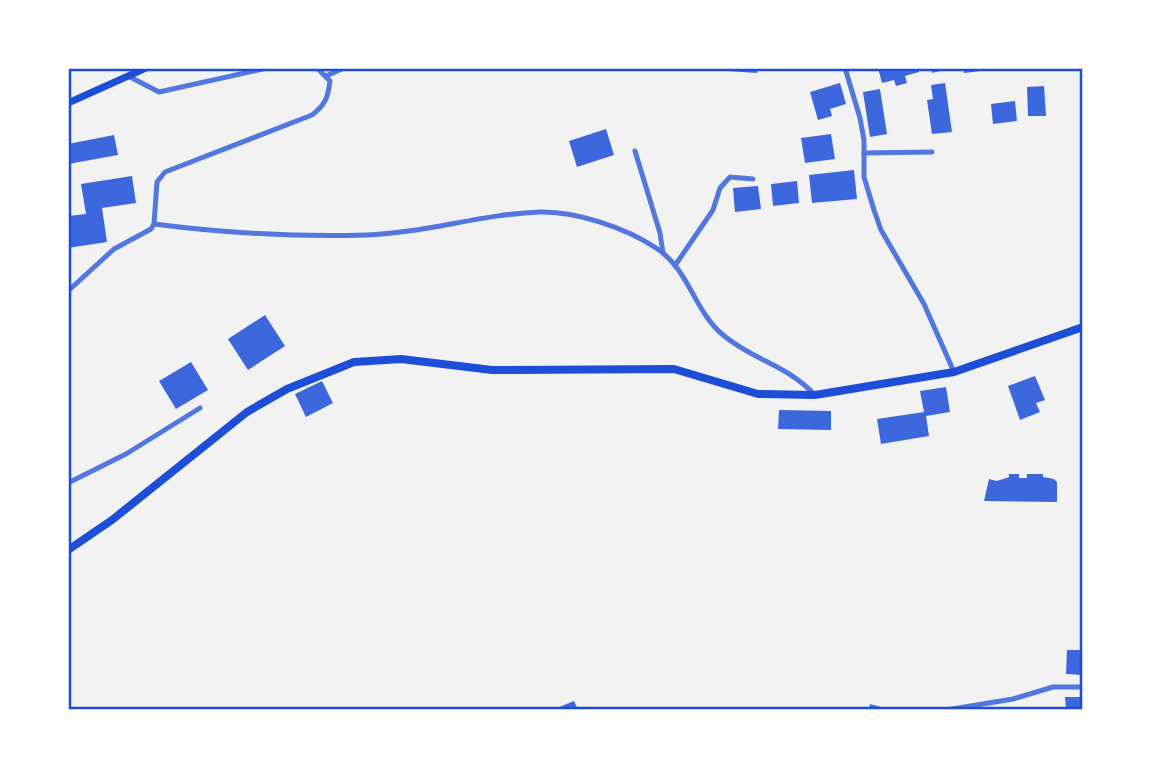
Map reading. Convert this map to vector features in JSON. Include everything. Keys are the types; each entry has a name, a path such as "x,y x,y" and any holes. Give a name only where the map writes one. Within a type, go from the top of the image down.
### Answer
{"main road":[{"path":"68,103 146,68"},
{"path":"68,550 112,520 247,412 287,389 354,362 401,359 492,370 674,369 758,394 815,395 954,372 1083,327"}],"street":[{"path":"128,76 159,92 267,68"},
{"path":"68,292 114,249 146,232 154,224 157,182 165,172 312,115 323,106 330,82 317,68"},
{"path":"326,76 344,68"},
{"path":"845,68 860,118 864,177 881,230 924,304 954,372"},
{"path":"635,151 660,233 663,253"},
{"path":"864,153 932,152"},
{"path":"676,264 713,210 720,188 730,177 752,179"},
{"path":"154,224 209,231 367,234 423,231 543,212 621,231 663,253 676,264 720,333 739,348 789,372 815,395"},
{"path":"68,483 126,454 200,408"},
{"path":"946,710 1013,699 1053,687 1083,687"}],"building":[{"path":"728,68 758,68 757,73 728,71"},
{"path":"878,68 918,68 919,72 905,76 907,83 896,86 894,80 882,83"},
{"path":"931,68 948,68 948,69 932,73"},
{"path":"964,68 989,68 989,70 964,73"},
{"path":"840,83 846,104 830,109 832,116 818,120 810,92"},
{"path":"945,83 952,132 932,134 927,100 933,99 931,85"},
{"path":"1044,86 1046,116 1028,116 1027,87"},
{"path":"880,89 887,134 870,137 863,92"},
{"path":"1015,101 1017,121 993,124 991,104"},
{"path":"606,129 614,155 577,167 569,141"},
{"path":"831,134 835,159 805,163 801,138"},
{"path":"114,135 118,155 68,164 68,144"},
{"path":"854,170 857,199 812,203 809,175"},
{"path":"132,176 136,203 102,208 107,242 68,248 68,216 86,214 81,184"},
{"path":"797,181 799,203 773,206 771,184"},
{"path":"758,186 761,209 735,212 733,188"},
{"path":"265,315 285,346 248,370 228,339"},
{"path":"191,362 208,390 176,409 159,381"},
{"path":"1035,376 1045,400 1036,403 1040,412 1020,420 1008,386"},
{"path":"322,381 333,403 306,417 295,394"},
{"path":"946,387 950,412 926,416 929,436 881,444 877,419 924,412 920,391"},
{"path":"779,410 831,411 831,430 778,429"},
{"path":"1009,474 1019,474 1019,478 1027,478 1027,474 1043,474 1043,477 1054,479 1057,482 1057,502 984,501 989,479 997,481 1009,477"},
{"path":"1067,650 1083,650 1083,675 1066,674"},
{"path":"1065,697 1083,697 1082,710 1066,710"},
{"path":"574,701 578,710 552,710"},
{"path":"870,704 888,709 888,710 869,710"}]}
